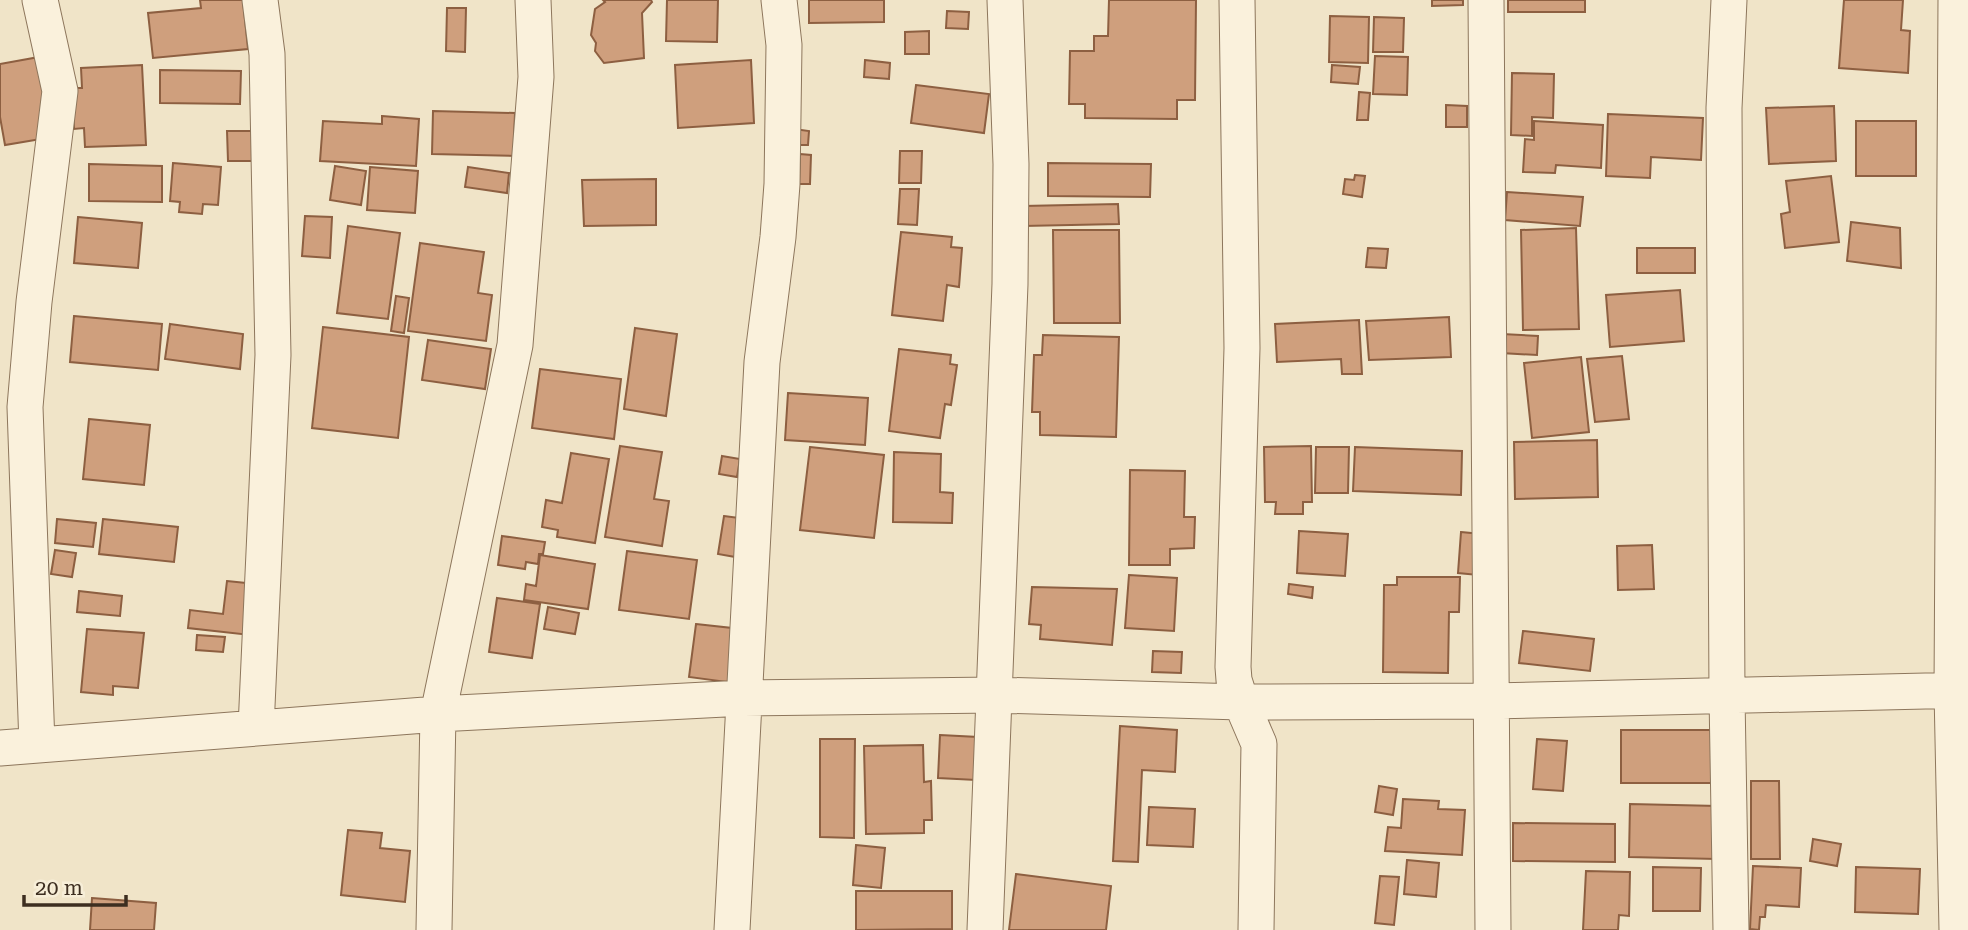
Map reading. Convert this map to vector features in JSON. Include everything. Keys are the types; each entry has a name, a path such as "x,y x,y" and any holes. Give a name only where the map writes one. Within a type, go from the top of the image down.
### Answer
{"street":[{"path":"37,745 25,407 34,302 60,91 40,0"},
{"path":"256,728 273,355 267,54 260,0"},
{"path":"435,930 438,714 515,345 536,77 533,0"},
{"path":"732,930 762,362 782,184 784,45 779,0"},
{"path":"985,930 1010,284 1011,164 1005,0"},
{"path":"1237,0 1242,348 1233,667 1241,702 1259,744 1255,930"},
{"path":"1486,0 1493,930"},
{"path":"1730,0 1724,108 1731,930"},
{"path":"1956,0 1960,691 1957,930"},
{"path":"0,748 438,714 744,698 995,695 1241,702 1491,701 1960,691"}],"building":[{"path":"200,0 243,0 248,49 153,58 148,13 201,8"},
{"path":"603,0 651,0 642,13 644,58 604,63 595,51 596,43 591,35 595,9 605,2"},
{"path":"667,0 718,0 717,42 666,41"},
{"path":"809,0 884,0 884,22 809,23"},
{"path":"1109,0 1196,0 1195,100 1177,100 1177,119 1085,118 1085,104 1069,104 1070,51 1094,51 1094,36 1108,36"},
{"path":"1432,0 1463,0 1463,5 1432,6"},
{"path":"1508,0 1585,0 1585,12 1508,12"},
{"path":"1844,0 1903,0 1901,30 1910,31 1908,73 1839,68"},
{"path":"447,8 466,8 465,52 446,51"},
{"path":"947,11 969,12 968,29 946,28"},
{"path":"1330,16 1369,17 1368,63 1329,62"},
{"path":"1374,17 1404,18 1403,52 1373,52"},
{"path":"929,31 929,54 905,54 905,32"},
{"path":"1375,56 1408,57 1407,95 1373,94"},
{"path":"39,57 53,137 5,145 0,117 0,64"},
{"path":"751,60 754,123 678,128 675,65"},
{"path":"865,60 890,63 889,79 864,77"},
{"path":"142,65 146,145 85,147 84,128 74,129 72,88 82,88 81,68"},
{"path":"1332,65 1360,67 1358,84 1331,82"},
{"path":"160,70 241,71 240,104 160,103"},
{"path":"1512,73 1554,74 1553,118 1532,117 1532,136 1511,135"},
{"path":"916,85 989,94 984,133 911,123"},
{"path":"1359,92 1370,93 1368,120 1357,120"},
{"path":"1446,105 1467,106 1467,127 1446,127"},
{"path":"1834,106 1836,161 1769,164 1766,108"},
{"path":"433,111 515,113 514,140 522,156 432,154"},
{"path":"1608,114 1703,118 1701,160 1651,157 1650,178 1606,176"},
{"path":"382,116 419,119 416,166 320,161 323,121 382,124"},
{"path":"1534,121 1603,125 1601,168 1556,165 1555,173 1523,172 1525,139 1534,140"},
{"path":"1856,121 1916,121 1916,176 1856,176"},
{"path":"794,129 809,131 808,145 793,145"},
{"path":"227,131 257,131 258,161 228,161"},
{"path":"900,151 922,151 921,183 899,183"},
{"path":"800,154 811,155 810,184 799,184"},
{"path":"173,163 221,167 218,205 203,204 202,214 179,212 180,202 170,201"},
{"path":"1048,163 1151,164 1150,197 1048,196"},
{"path":"89,164 162,166 162,202 89,201"},
{"path":"335,166 366,171 361,205 330,200"},
{"path":"370,167 418,171 415,213 367,210"},
{"path":"468,167 509,173 507,193 465,187"},
{"path":"1355,175 1365,176 1362,197 1343,194 1345,179 1354,180"},
{"path":"1831,176 1839,242 1785,248 1781,214 1790,212 1786,181"},
{"path":"656,179 656,225 584,226 582,180"},
{"path":"900,189 919,189 917,225 898,224"},
{"path":"1507,192 1583,197 1580,226 1505,220"},
{"path":"1118,204 1119,224 1023,226 1023,206"},
{"path":"305,216 332,217 330,258 302,256"},
{"path":"78,217 142,223 138,268 74,263"},
{"path":"1851,222 1900,228 1901,268 1847,261"},
{"path":"348,226 400,233 388,319 337,313"},
{"path":"1576,228 1579,329 1523,330 1521,230"},
{"path":"1053,230 1119,230 1120,323 1054,323"},
{"path":"901,232 952,237 951,247 962,248 959,287 947,285 943,321 892,315"},
{"path":"420,243 484,252 478,293 492,295 486,341 408,331"},
{"path":"1368,248 1388,249 1386,268 1366,267"},
{"path":"1637,248 1695,248 1695,273 1637,273"},
{"path":"1680,290 1684,341 1610,347 1606,295"},
{"path":"396,296 409,298 404,333 391,331"},
{"path":"74,316 162,324 158,370 70,362"},
{"path":"1449,317 1451,357 1369,360 1366,321"},
{"path":"1359,320 1362,374 1342,374 1341,359 1277,362 1275,324"},
{"path":"170,324 243,334 240,369 165,359"},
{"path":"323,327 409,337 398,438 312,428"},
{"path":"635,328 677,334 666,416 624,409"},
{"path":"1502,334 1538,336 1537,355 1501,353"},
{"path":"1043,335 1119,337 1116,437 1040,435 1040,412 1032,412 1034,355 1042,355"},
{"path":"428,340 491,349 485,389 422,380"},
{"path":"899,349 951,355 950,364 957,365 951,405 945,404 940,438 889,431"},
{"path":"1622,356 1629,419 1595,422 1587,359"},
{"path":"1581,357 1589,432 1532,438 1524,363"},
{"path":"540,369 621,379 614,439 532,428"},
{"path":"788,393 868,398 865,445 785,440"},
{"path":"89,419 150,425 144,485 83,479"},
{"path":"1597,440 1598,497 1515,499 1514,442"},
{"path":"620,446 662,452 654,499 669,501 662,546 605,537"},
{"path":"1311,446 1312,502 1303,502 1303,514 1275,514 1276,502 1265,502 1264,447"},
{"path":"810,447 884,455 874,538 800,530"},
{"path":"1316,447 1349,447 1348,493 1315,493"},
{"path":"1355,447 1462,451 1461,495 1353,491"},
{"path":"894,452 941,454 940,492 953,493 952,523 893,522"},
{"path":"571,453 609,459 595,543 557,537 558,530 542,527 546,500 562,503"},
{"path":"722,456 740,459 737,477 719,474"},
{"path":"1130,470 1185,471 1184,517 1195,517 1194,548 1170,549 1170,565 1129,565"},
{"path":"724,516 747,519 741,558 718,554"},
{"path":"57,519 96,523 93,547 55,543"},
{"path":"103,519 178,527 174,562 99,554"},
{"path":"1299,531 1348,534 1345,576 1297,573"},
{"path":"1461,532 1481,534 1478,575 1458,573"},
{"path":"502,536 545,542 538,564 526,562 525,569 498,565"},
{"path":"1652,545 1654,589 1618,590 1617,546"},
{"path":"55,550 76,553 72,577 51,574"},
{"path":"627,551 697,560 689,619 619,610"},
{"path":"540,555 595,564 588,609 524,600 526,584 536,586"},
{"path":"1129,575 1177,578 1174,631 1125,628"},
{"path":"1397,577 1460,577 1459,612 1449,612 1448,673 1383,672 1384,585 1397,585"},
{"path":"227,581 257,584 250,635 188,628 190,610 223,614"},
{"path":"1289,584 1313,587 1312,598 1288,594"},
{"path":"1032,587 1117,589 1112,645 1040,639 1041,625 1029,624"},
{"path":"79,591 122,596 120,616 77,612"},
{"path":"497,598 540,604 532,658 489,652"},
{"path":"548,607 579,613 575,634 544,629"},
{"path":"696,624 741,629 734,683 689,677"},
{"path":"87,629 144,633 138,688 113,686 113,695 81,692"},
{"path":"1523,631 1594,639 1590,671 1519,663"},
{"path":"197,635 225,637 223,652 196,650"},
{"path":"1153,651 1182,652 1181,673 1152,672"},
{"path":"1120,726 1177,730 1175,772 1142,770 1138,862 1113,861"},
{"path":"1621,730 1715,730 1715,783 1621,783"},
{"path":"940,735 978,737 976,780 938,778"},
{"path":"820,739 855,739 854,838 820,837"},
{"path":"1537,739 1567,741 1563,791 1533,789"},
{"path":"923,745 924,782 931,781 932,820 924,820 924,833 866,834 864,746"},
{"path":"1751,781 1779,781 1780,859 1751,859"},
{"path":"1379,786 1397,789 1393,815 1375,812"},
{"path":"1403,799 1439,801 1438,809 1465,810 1462,855 1385,851 1388,827 1401,828"},
{"path":"1630,804 1718,806 1717,859 1629,857"},
{"path":"1149,807 1195,809 1193,847 1147,845"},
{"path":"1513,823 1615,824 1615,862 1513,861"},
{"path":"348,830 382,833 380,848 410,851 405,902 341,895"},
{"path":"1813,839 1841,844 1837,866 1810,861"},
{"path":"856,845 885,848 881,888 853,885"},
{"path":"1407,860 1439,863 1436,897 1404,894"},
{"path":"1753,866 1801,868 1799,907 1766,905 1765,917 1760,917 1759,930 1750,929"},
{"path":"1653,867 1701,868 1700,911 1653,911"},
{"path":"1856,867 1920,869 1918,914 1855,912"},
{"path":"1586,871 1630,872 1629,916 1619,915 1618,930 1583,930"},
{"path":"1016,874 1111,886 1106,930 1009,930"},
{"path":"1380,876 1399,877 1394,925 1375,923"},
{"path":"856,891 952,891 952,929 856,930"},
{"path":"92,898 156,903 154,930 90,930"}]}
